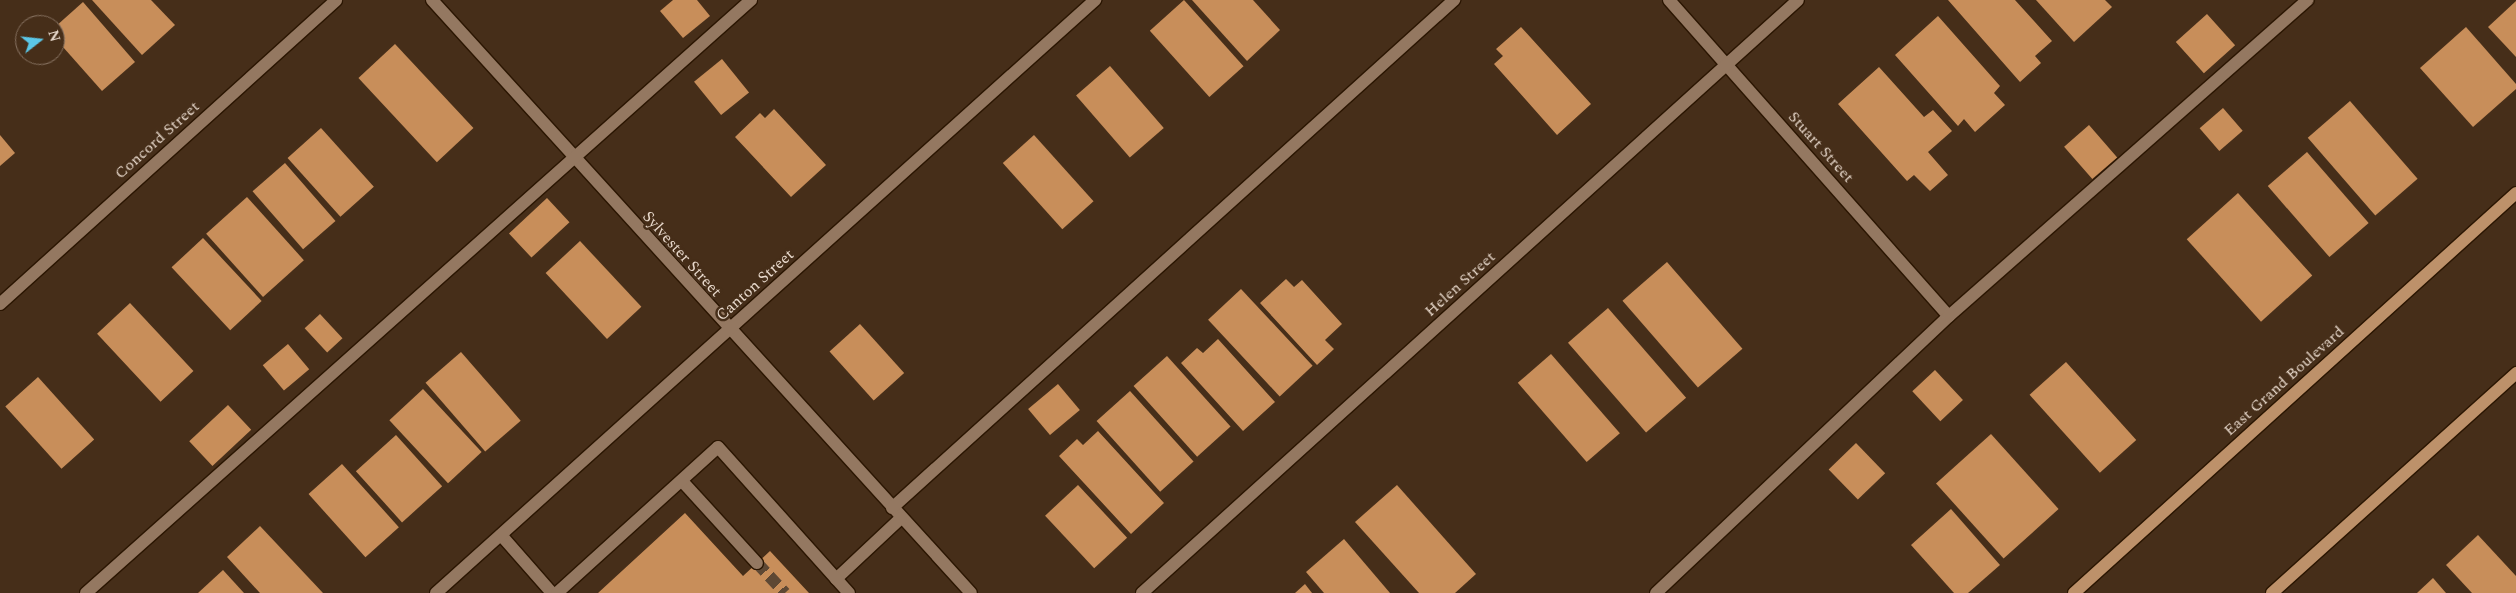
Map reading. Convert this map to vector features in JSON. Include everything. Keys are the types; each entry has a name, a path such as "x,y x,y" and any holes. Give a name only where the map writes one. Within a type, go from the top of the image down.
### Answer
{"main road":[{"name":"East Grand Boulevard","path":"2074,593 2516,193"},
{"path":"2272,593 2516,373"}],"street":[{"name":"Concord Street","path":"0,304 336,0"},
{"name":"Sylvester Street","path":"432,0 729,331 971,593"},
{"path":"86,593 575,159 751,0"},
{"name":"Canton Street","path":"436,593 729,331 1094,0"},
{"path":"892,508 1454,0"},
{"name":"Stuart Street","path":"1669,0 1949,316"},
{"name":"Helen Street","path":"1142,593 1798,0"},
{"path":"1656,593 1949,316 2307,0"},
{"path":"557,593 718,447 849,593"},
{"path":"682,481 757,563"},
{"path":"836,579 902,518"},
{"path":"501,535 552,593"}],"building":[{"path":"92,0 151,0 175,25 142,55"},
{"path":"673,0 697,0 710,16 683,38 660,11"},
{"path":"1184,0 1244,66 1209,97 1150,31"},
{"path":"1192,0 1253,0 1280,30 1247,61"},
{"path":"1948,0 2015,0 2052,41 2035,56 2041,63 2020,82"},
{"path":"2036,0 2105,0 2112,7 2074,42"},
{"path":"2516,1 2516,57 2488,27"},
{"path":"83,2 135,62 102,91 65,49 65,18"},
{"path":"2207,14 2235,45 2204,73 2176,42"},
{"path":"1938,16 2000,86 1994,93 2005,105 1975,132 1964,119 1958,126 1895,55"},
{"path":"1521,27 1591,104 1557,135 1494,64 1503,56 1496,49"},
{"path":"2466,27 2516,84 2516,89 2473,127 2420,68"},
{"path":"395,44 473,128 437,162 358,78"},
{"path":"722,59 749,92 721,115 694,82"},
{"path":"1110,66 1164,128 1130,157 1076,96"},
{"path":"1879,67 1924,117 1933,110 1952,131 1928,152 1948,175 1930,191 1914,175 1907,181 1838,104"},
{"path":"2350,101 2418,179 2375,215 2308,138"},
{"path":"2223,108 2243,131 2219,151 2200,128"},
{"path":"774,109 826,165 791,197 735,137 760,113 765,118"},
{"path":"2089,125 2117,157 2092,179 2064,147"},
{"path":"321,128 374,187 340,217 288,158"},
{"path":"0,135 15,153 0,166"},
{"path":"1034,135 1094,201 1062,229 1003,163"},
{"path":"2307,152 2369,223 2329,257 2268,186"},
{"path":"285,163 336,221 303,249 253,191"},
{"path":"2238,193 2312,275 2261,322 2187,239"},
{"path":"247,197 304,260 263,297 206,234"},
{"path":"547,198 570,222 531,258 509,233"},
{"path":"203,238 262,301 230,330 172,267"},
{"path":"580,241 641,307 607,339 546,273"},
{"path":"1667,262 1742,349 1698,387 1622,301"},
{"path":"1286,279 1294,287 1302,280 1342,324 1325,340 1334,349 1317,365 1260,303"},
{"path":"1241,289 1313,366 1280,396 1208,320"},
{"path":"130,303 193,371 161,402 97,334"},
{"path":"1608,308 1686,398 1646,433 1568,343"},
{"path":"320,314 343,338 327,352 305,328"},
{"path":"860,324 904,373 874,400 830,351"},
{"path":"1218,339 1275,402 1243,431 1181,363 1197,348 1203,353"},
{"path":"288,344 309,369 284,390 263,365"},
{"path":"461,352 521,421 485,452 426,383"},
{"path":"1551,354 1620,433 1587,462 1518,383"},
{"path":"1167,356 1231,427 1197,457 1134,386"},
{"path":"2066,362 2136,440 2100,473 2030,395"},
{"path":"1935,370 1963,400 1940,421 1912,391"},
{"path":"38,377 94,439 62,469 5,406"},
{"path":"1058,384 1080,410 1050,435 1028,409"},
{"path":"423,389 482,452 448,483 389,420"},
{"path":"1130,391 1194,462 1160,492 1097,421"},
{"path":"228,405 251,430 212,466 189,441"},
{"path":"1098,431 1164,503 1131,534 1059,456 1077,439 1083,445"},
{"path":"1991,434 2059,509 2004,559 1936,484"},
{"path":"396,435 442,486 402,522 356,471"},
{"path":"1856,443 1885,473 1858,500 1829,469"},
{"path":"342,464 399,527 365,557 309,494"},
{"path":"1078,485 1127,538 1094,568 1045,516"},
{"path":"1397,485 1476,574 1455,593 1419,593 1355,522"},
{"path":"1951,509 2000,565 1968,593 1954,593 1911,545"},
{"path":"685,513 743,576 770,551 809,593 598,593"},
{"path":"260,526 323,593 260,593 227,557"},
{"path":"2478,535 2516,576 2516,593 2472,593 2446,565"},
{"path":"1344,539 1390,593 1324,593 1306,572"},
{"path":"223,570 244,593 198,593"},
{"path":"2433,578 2446,593 2417,593"},
{"path":"1305,584 1312,593 1295,593"}],"tunnel":[{"path":"757,563 785,593"}]}
